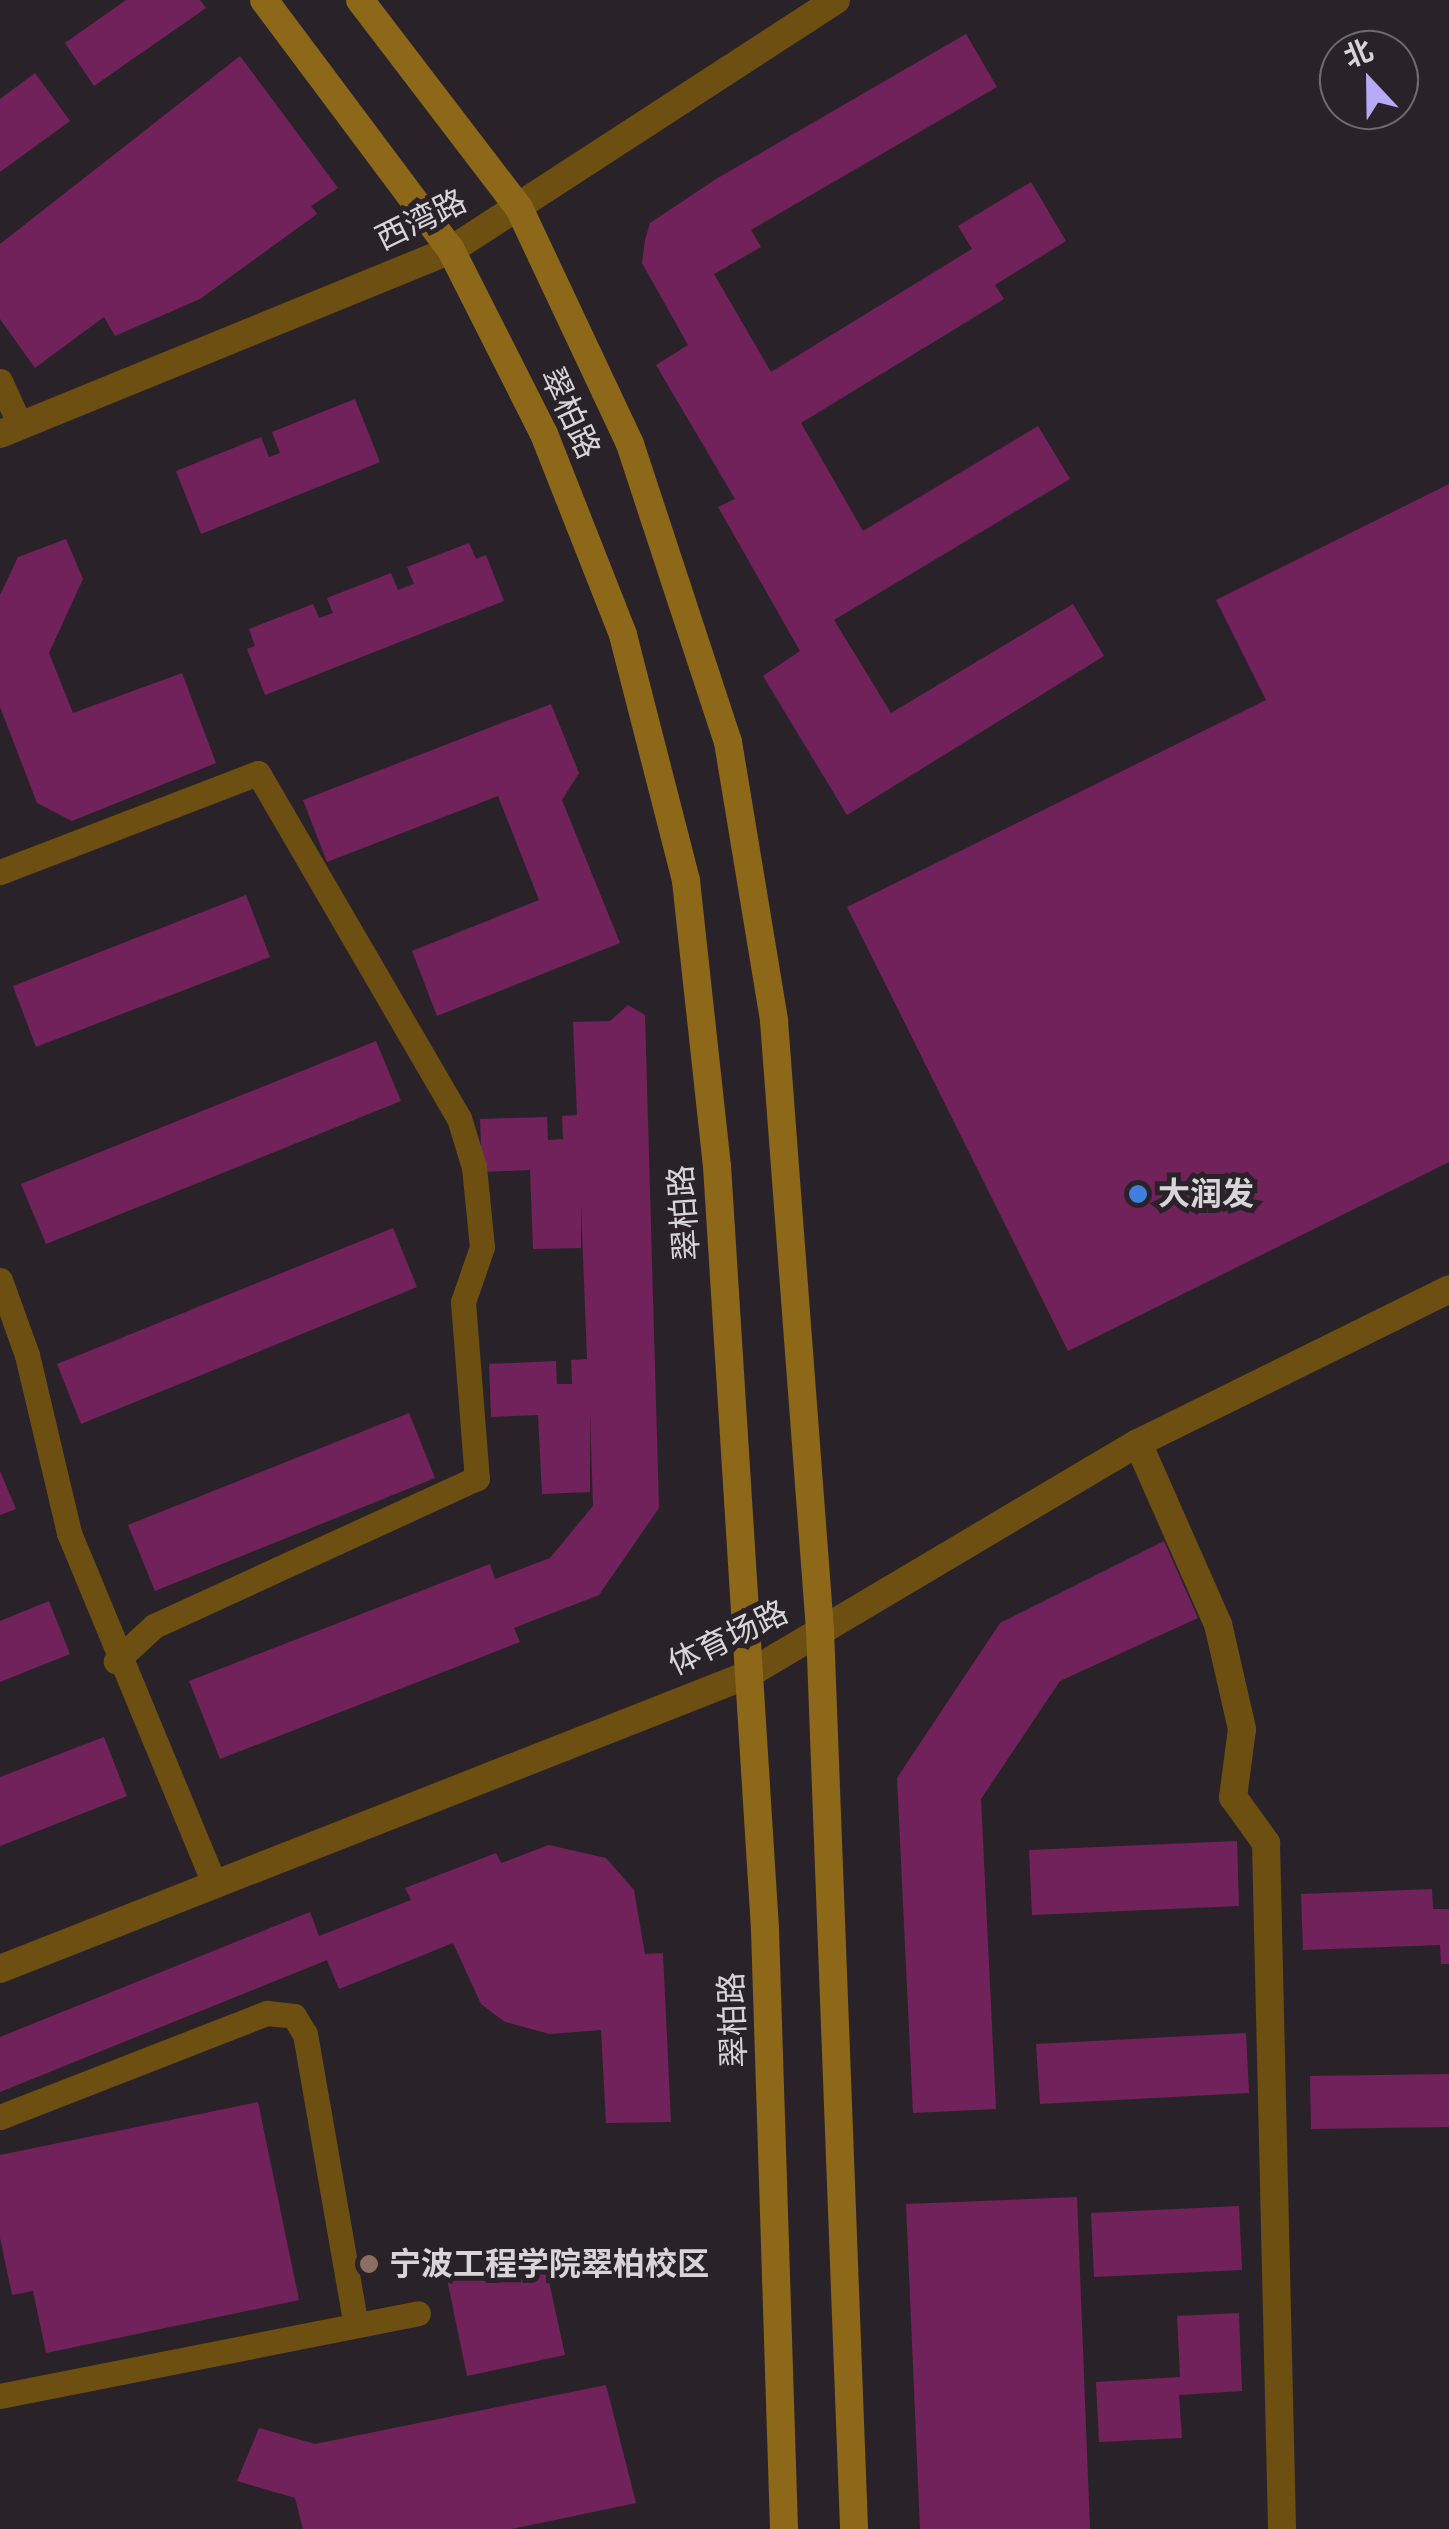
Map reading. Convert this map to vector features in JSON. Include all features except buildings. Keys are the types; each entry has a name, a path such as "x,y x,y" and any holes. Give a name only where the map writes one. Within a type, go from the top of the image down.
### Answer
{"main road":[{"name":"翠柏路","path":"264,0 450,250 544,434 623,634 686,881 717,1166 745,1676 765,1930 784,2529"},
{"name":"翠柏路","path":"360,0 519,208 630,444 728,742 774,1021 820,1630 854,2529"}],"street":[{"name":"西湾路","path":"10,430 450,250 836,0"},
{"name":"体育场路","path":"0,1969 745,1676 1138,1443 1449,1289"},
{"path":"1138,1443 1218,1624 1242,1729 1233,1797 1266,1843 1282,2529"}],"lane":[{"path":"0,381 10,430"},
{"path":"0,872 258,773 460,1118 474,1167 482,1247 462,1302 476,1478 154,1626 116,1661"},
{"path":"0,1280 27,1355 69,1533 116,1661 214,1886"},
{"path":"0,2117 267,2013 294,2016 306,2034 356,2325"},
{"path":"0,2396 418,2313"}],"place":[{"name":"大润发","path":"1138,1194"},
{"name":"宁波工程学院翠柏校区","path":"369,2264"}]}
